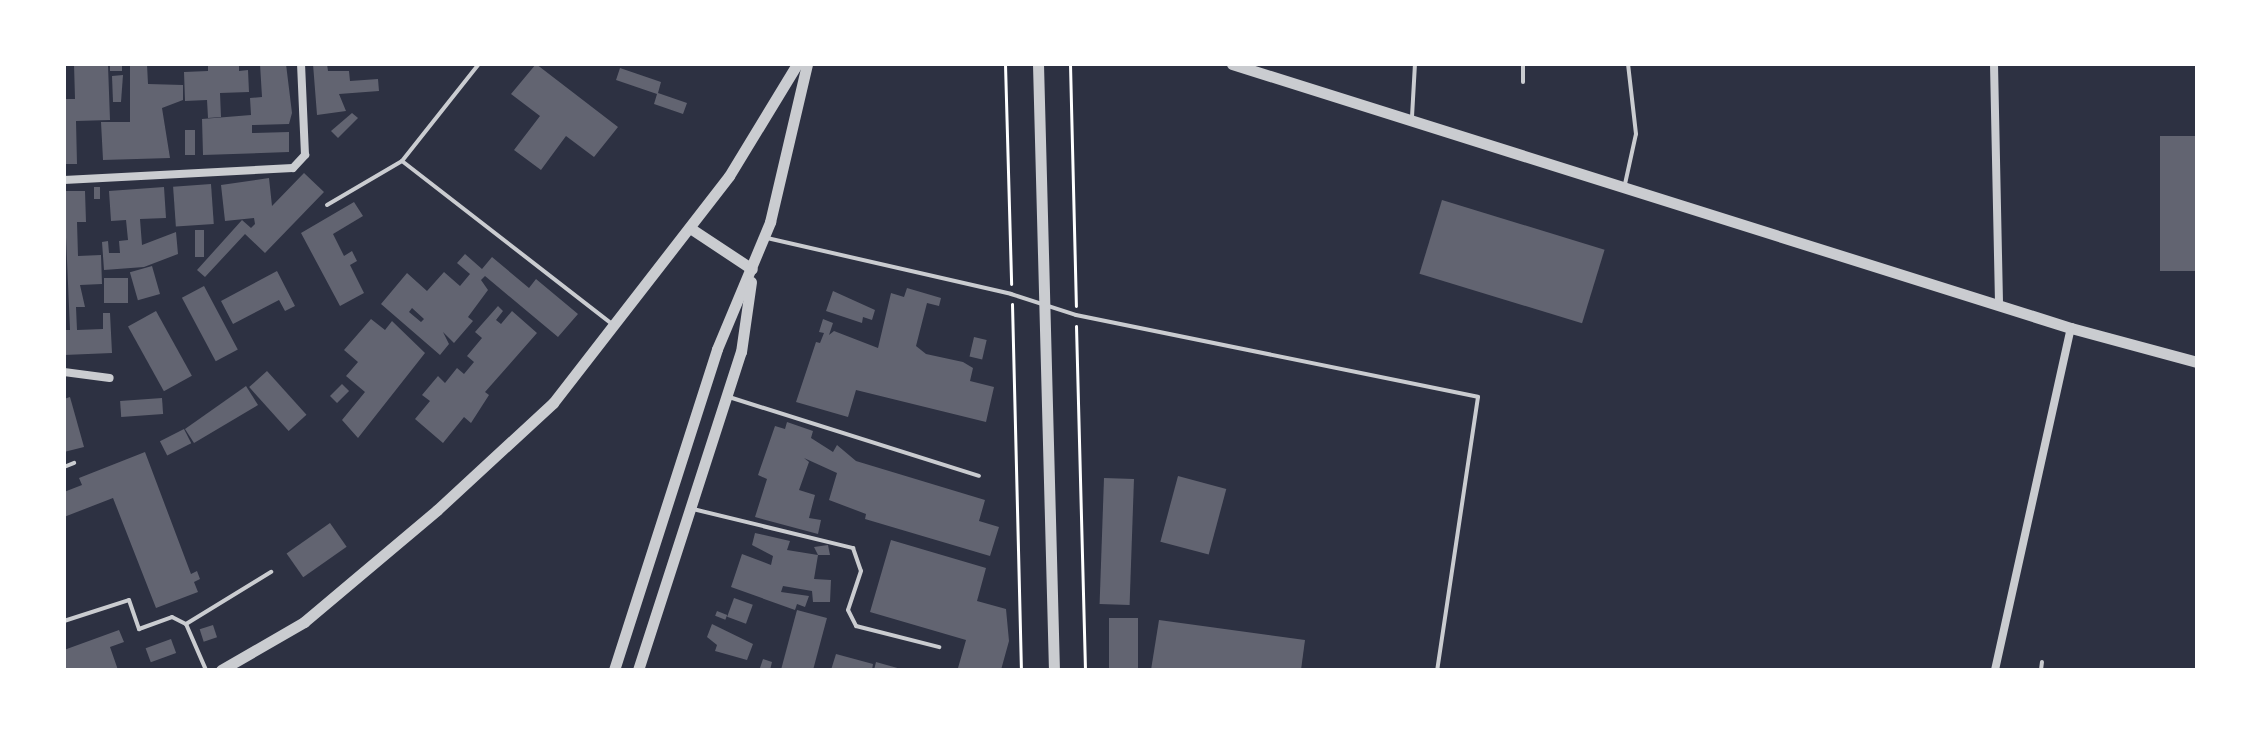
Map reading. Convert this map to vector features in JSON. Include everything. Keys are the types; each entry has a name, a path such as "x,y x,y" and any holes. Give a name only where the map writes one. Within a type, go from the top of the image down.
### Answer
{"street":[{"path":"64,180 293,168 301,164 306,144 301,64"},
{"path":"221,670 304,622 437,510 553,403 616,327 750,146 797,64"},
{"path":"614,670 717,349 765,238 807,64"},
{"path":"1038,64 1054,670"},
{"path":"1232,64 1412,117 1624,188 1999,302 2071,328 2197,362"},
{"path":"1994,64 1999,302"},
{"path":"690,228 752,269"},
{"path":"638,670 741,352 752,269"},
{"path":"1995,670 2071,328"},
{"path":"64,372 110,378"}],"lane":[{"path":"327,205 402,161 479,64"},
{"path":"1412,117 1415,64"},
{"path":"1523,64 1523,82"},
{"path":"1624,188 1636,134 1628,64"},
{"path":"402,161 616,327"},
{"path":"765,238 1011,294 1076,315 1478,397 1437,670"},
{"path":"727,396 979,476"},
{"path":"64,467 74,463"},
{"path":"690,508 853,548 861,571 848,610 856,626 939,647"},
{"path":"186,624 271,572"},
{"path":"64,621 129,600 139,629 172,617 186,624 206,670"},
{"path":"2041,670 2042,662"}],"path":[{"path":"1005,64 1021,670"},
{"path":"1070,64 1085,670"}],"building":[{"path":"74,64 108,65 110,120 76,121 77,164 64,164 64,99 75,99"},
{"path":"110,64 122,64 122,71 110,71"},
{"path":"130,64 147,64 148,84 183,85 183,100 162,108 170,158 103,160 101,122 130,122"},
{"path":"208,64 239,64 239,71 248,70 249,92 220,93 221,117 208,118 207,100 185,101 184,72 208,71"},
{"path":"260,64 286,64 292,113 289,124 252,125 252,133 289,132 289,152 203,155 202,119 251,115 250,98 262,97"},
{"path":"313,64 327,64 328,71 349,71 350,81 378,79 379,91 339,94 346,111 317,115"},
{"path":"536,64 618,127 594,157 566,136 541,170 514,150 540,116 511,94"},
{"path":"620,68 661,82 658,93 687,103 683,114 654,104 657,94 616,80"},
{"path":"123,75 121,102 113,102 112,76"},
{"path":"352,113 358,118 338,138 331,131"},
{"path":"185,130 195,130 195,155 185,155"},
{"path":"2160,136 2197,136 2197,271 2160,271"},
{"path":"304,173 324,192 265,253 245,234 205,277 197,270 242,220 251,228 255,224 254,218 225,221 221,185 269,178 272,206"},
{"path":"211,184 214,224 176,227 173,187"},
{"path":"94,187 100,187 100,199 94,199"},
{"path":"164,187 166,218 140,219 142,245 176,232 178,254 144,267 104,270 102,242 108,241 109,253 120,253 119,241 128,240 126,220 111,221 109,191"},
{"path":"64,191 85,191 86,222 77,222 78,256 101,255 102,284 80,285 85,307 76,307 77,330 103,329 103,313 110,313 112,353 64,355 64,330 70,330"},
{"path":"1442,200 1605,250 1582,323 1419,274"},
{"path":"354,202 363,216 333,234 344,256 352,251 357,261 350,265 364,293 340,306 301,233"},
{"path":"195,230 204,230 204,257 195,257"},
{"path":"465,254 482,269 492,257 529,288 536,279 578,314 558,337 485,276 481,280 488,290 468,317 473,321 454,343 443,332 449,344 440,355 381,304 407,273 427,291 444,272 460,286 470,274 457,263","holes":["412,308 424,319 421,322 409,312"]},
{"path":"152,266 160,294 138,300 130,272"},
{"path":"277,271 295,306 285,311 279,300 233,324 221,301"},
{"path":"104,278 128,278 128,303 104,303"},
{"path":"204,286 238,350 216,361 182,298"},
{"path":"907,288 941,298 939,306 927,303 916,346 926,354 963,362 973,368 970,381 994,387 986,422 856,390 848,417 796,402 816,342 820,343 824,333 819,332 823,319 833,323 829,335 834,331 878,348 891,293 904,297"},
{"path":"833,291 875,310 872,320 863,317 862,323 826,311"},
{"path":"498,306 503,311 496,320 501,324 512,311 537,333 485,392 489,395 471,423 464,417 443,443 415,419 430,401 422,395 438,376 445,383 457,368 464,374 474,362 467,356 482,338 475,332"},
{"path":"156,311 192,376 164,391 128,327"},
{"path":"371,319 385,330 392,321 425,353 358,438 342,420 365,392 346,376 358,362 344,350"},
{"path":"974,337 987,340 982,359 970,356"},
{"path":"267,371 306,415 289,431 249,387"},
{"path":"342,384 349,391 337,403 330,396"},
{"path":"246,386 258,405 194,443 185,429"},
{"path":"70,397 84,447 64,452 64,399"},
{"path":"162,398 163,414 121,417 120,401"},
{"path":"787,422 813,431 811,438 833,452 837,445 856,461 985,500 979,521 999,527 990,556 865,519 866,514 829,500 837,473 804,458 809,462 799,490 815,495 809,518 821,520 818,534 755,517 767,479 758,475 775,426 785,429"},
{"path":"184,429 191,443 167,456 160,441"},
{"path":"145,452 191,574 197,571 200,579 194,582 198,592 156,608 113,498 64,517 64,492 82,485 79,478"},
{"path":"1178,476 1226,489 1209,555 1160,542"},
{"path":"1104,478 1134,479 1130,605 1100,604"},
{"path":"330,523 347,547 303,577 287,553"},
{"path":"755,533 790,541 787,550 818,555 814,579 831,580 830,602 813,602 812,591 783,586 781,592 809,596 805,607 797,604 795,610 731,587 742,554 771,565 773,556 752,545"},
{"path":"891,540 986,568 977,601 1006,609 1009,641 1001,670 958,668 966,640 870,612"},
{"path":"828,545 830,555 818,555 814,547"},
{"path":"734,598 753,605 746,624 727,617"},
{"path":"797,610 827,618 813,670 781,670"},
{"path":"717,611 727,615 725,620 715,616"},
{"path":"1109,618 1138,618 1138,670 1109,670"},
{"path":"1159,620 1305,640 1301,670 1151,670"},
{"path":"712,624 753,644 747,660 715,651 717,645 707,637"},
{"path":"213,625 217,637 204,642 200,629"},
{"path":"119,630 124,642 110,647 118,670 64,670 64,650"},
{"path":"171,639 176,653 151,662 146,648"},
{"path":"836,654 873,664 872,670 831,670"},
{"path":"763,659 772,662 770,670 760,668"},
{"path":"876,662 901,669 901,670 874,670"}]}
